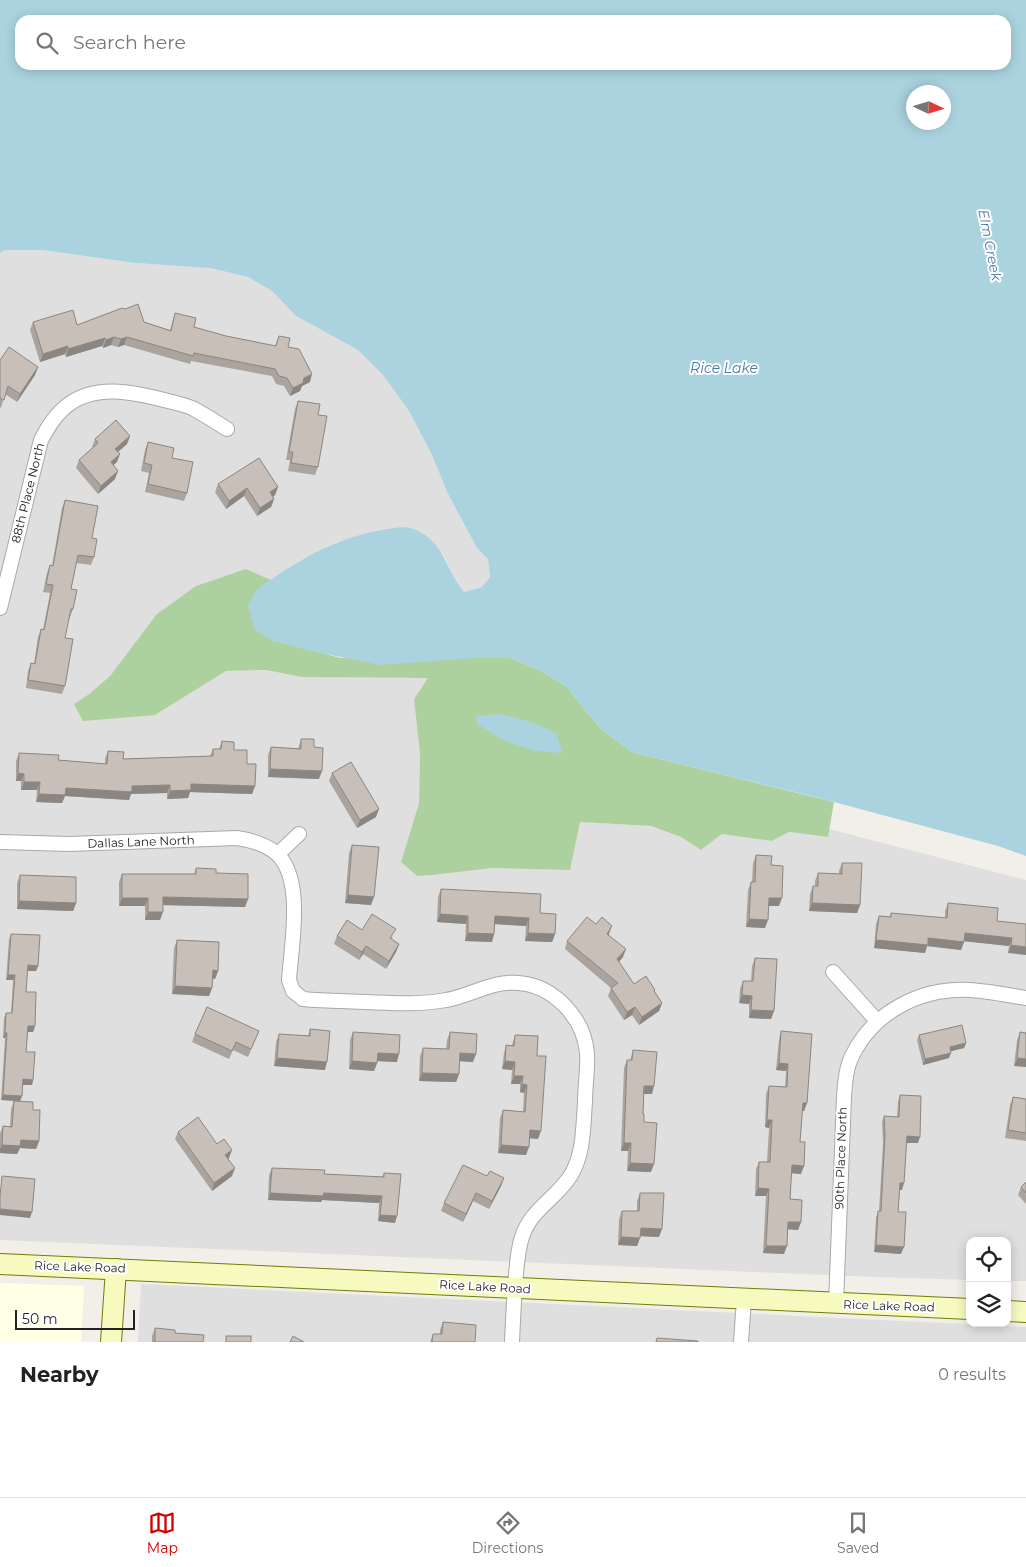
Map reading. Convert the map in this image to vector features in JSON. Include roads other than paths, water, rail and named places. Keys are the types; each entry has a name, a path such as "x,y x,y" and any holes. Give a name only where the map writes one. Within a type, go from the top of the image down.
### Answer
{"street":[{"name":"88th Place North","path":"0,608 41,440 50,423 64,408 82,397 100,392 119,390 151,396 192,408 227,429"},
{"path":"299,834 278,854 292,883 294,894 289,980 293,991 302,999 427,1003 451,1000 481,988 503,983 520,983 552,994 564,1004 576,1020 583,1036 587,1053 583,1134 580,1156 570,1176 529,1220 521,1238 515,1288 512,1342"},
{"name":"Dallas Lane North","path":"0,842 69,844 237,838 255,841 278,854"},
{"path":"833,972 878,1021"},
{"name":"90th Place North","path":"836,1304 846,1078 852,1057 863,1037 878,1021 911,999 937,992 968,990 1026,998"},
{"name":"Rice Lake Road","path":"0,1264 966,1310"},
{"path":"111,1342 116,1269"},
{"path":"741,1342 744,1300"},
{"path":"1011,1311 1026,1312"}],"water":[{"name":"Rice Lake","path":"0,0 1026,0 1026,856 998,846 819,798 632,752 600,728 566,686 539,670 511,658 474,658 380,665 311,651 272,640 255,630 248,607 260,587 300,561 353,537 395,528 412,528 425,535 439,549 464,592 482,587 490,577 488,559 477,548 447,492 432,455 409,411 383,375 358,350 296,316 272,291 248,277 210,268 135,263 42,250 5,250 0,253"},
{"path":"500,714 536,724 557,734 562,753 536,751 505,741 477,724 476,716"}],"water label":[{"name":"Elm Creek","path":"990,245"}]}
